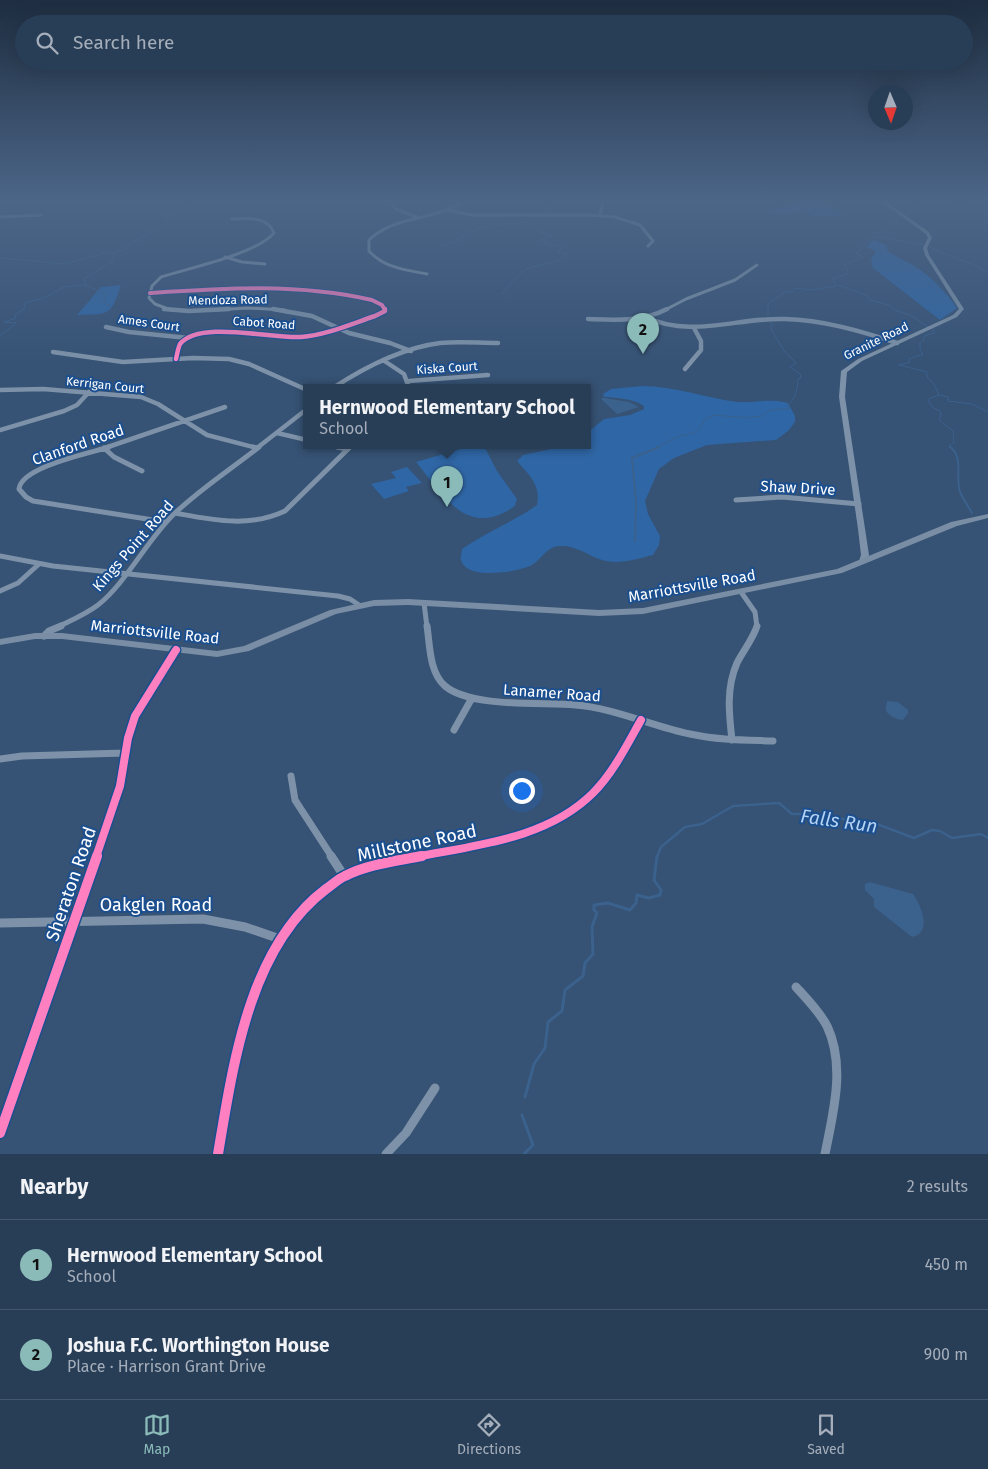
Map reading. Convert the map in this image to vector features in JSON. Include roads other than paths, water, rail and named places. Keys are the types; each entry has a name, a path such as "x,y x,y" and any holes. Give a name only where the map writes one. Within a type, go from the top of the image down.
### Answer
{"main road":[{"name":"Marriottsville Road","path":"0,642 44,636 78,637 211,654 241,650 323,615 359,605 390,602 628,612 669,607 839,571 954,524 988,516"}],"street":[{"path":"150,293 152,286 161,277 229,256"},
{"path":"375,256 385,263 427,274"},
{"name":"Granite Road","path":"863,561 865,555 844,412 842,375 852,364 955,316 962,309 928,256"},
{"path":"226,257 242,262 265,264"},
{"path":"588,319 621,320 659,314 686,299 735,280 757,265"},
{"name":"Cabot Road","path":"150,293 267,286 318,290 378,302 385,308 385,311 381,314 300,337 227,331 209,332 188,338"},
{"name":"Mendoza Road","path":"150,293 149,298 153,304 175,310 278,309 313,316 356,335 397,344 411,351"},
{"path":"646,317 665,325 694,328 754,320 799,320 850,328 897,343"},
{"name":"Ames Court","path":"106,327 130,332 188,338"},
{"path":"685,369 699,354 702,346 701,339 694,328"},
{"path":"176,359 177,348 188,338"},
{"path":"339,384 350,376 383,360 441,343 498,343"},
{"path":"53,352 105,361 130,362 218,358 242,362 303,388"},
{"path":"383,360 400,369 409,381"},
{"name":"Kiska Court","path":"409,381 488,375"},
{"name":"Kerrigan Court","path":"0,390 29,389 141,397 158,404 207,435 257,448"},
{"path":"0,430 64,411 77,404 89,392"},
{"name":"Clanford Road","path":"166,522 33,501 23,496 19,492 18,487 22,480 36,470 186,422 225,407"},
{"name":"Kings Point Road","path":"44,636 48,631 78,617 99,604 114,589 175,513 303,412"},
{"path":"277,433 303,439"},
{"path":"104,448 119,460 142,471"},
{"path":"175,513 237,523 274,518 285,511 348,449"},
{"name":"Shaw Drive","path":"736,500 782,497 859,504"},
{"name":"Marriottsville Road","path":"0,556 40,564 338,596 350,599 359,605"},
{"path":"0,591 18,582 40,564"},
{"path":"732,740 728,708 731,683 737,664 757,627 758,620 752,606 741,592"},
{"name":"Lanamer Road","path":"424,603 434,671 445,686 461,695 472,698 578,705 616,712 689,734 732,740 773,741"},
{"name":"Sheraton Road","path":"0,1131 114,806 135,716 176,650"},
{"path":"454,730 472,698"},
{"name":"Millstone Road","path":"218,1154 240,1035 257,985 280,939 308,904 344,876 368,867 510,838 564,816 592,794 603,782 641,720"},
{"path":"0,759 22,756 125,753"},
{"path":"291,776 292,789 300,811 344,876"},
{"name":"Oakglen Road","path":"0,923 203,919 245,927 280,939"},
{"path":"796,987 817,1009 833,1039 836,1052 838,1080 825,1154"},
{"path":"386,1154 406,1133 435,1088"}],"waterway":[{"path":"0,258 64,264 94,256"},
{"path":"86,285 84,279 114,260 113,256"},
{"path":"502,294 523,271 553,262 565,256"},
{"path":"768,316 768,304 785,292 793,292 795,288 811,290 836,286 832,279 849,273 844,265 863,257 861,256"},
{"path":"950,256 974,265 988,273"},
{"path":"0,336 16,323 4,322 16,318 15,315 24,309 26,302 42,299 64,287 86,285"},
{"path":"86,285 106,295 103,302 111,307"},
{"path":"838,285 866,295 870,300 889,305 895,310 912,316 928,327"},
{"path":"656,448 675,438 696,431 704,420 714,415 746,418 762,416 770,410 789,409 787,405 794,397 798,379 801,378 800,374 790,367 796,363 784,351 770,327 773,325 771,322"},
{"path":"933,328 934,333 924,336 924,340 920,343 920,350 923,354 909,359 910,362 899,365 927,372 927,377 934,384 939,395 928,399 932,407 940,411 941,416 939,420 953,431 954,442 949,446 952,448"},
{"path":"940,395 948,397 948,401 972,404 988,412"},
{"path":"635,541 636,502 632,458 659,447"},
{"path":"950,447 957,456 960,492 972,513"},
{"name":"Falls Run","path":"657,857 661,847 685,827 702,824 733,806 779,803 792,814 808,814 877,824 914,838 932,830 940,831 952,838 981,834 988,838"},
{"name":"Falls Run","path":"525,1097 534,1064 545,1048 548,1022 562,1011 565,990 583,976 585,963 593,954 592,927 597,913 594,910 594,905 608,903 630,910 636,903 637,895 649,898 660,895 661,890 654,880 657,856"},
{"name":"Falls Run","path":"522,1115 533,1145 524,1154"}],"place":[{"name":"Joshua F.C. Worthington House","path":"643,354"},
{"name":"Hernwood Elementary School","path":"447,507"}]}
